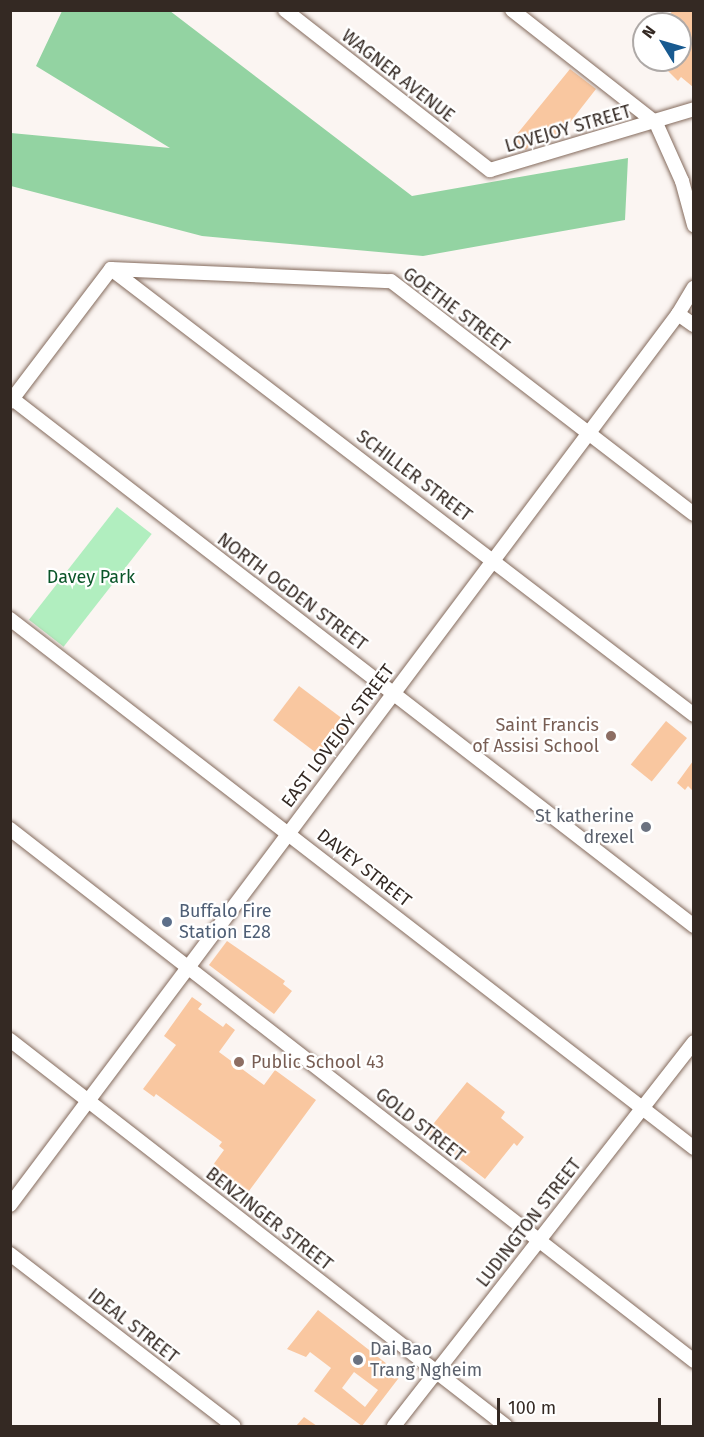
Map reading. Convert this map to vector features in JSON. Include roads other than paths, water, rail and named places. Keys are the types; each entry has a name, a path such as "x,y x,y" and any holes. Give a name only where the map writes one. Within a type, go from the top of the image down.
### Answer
{"street":[{"name":"WAGNER AVENUE","path":"285,10 490,170"},
{"path":"512,10 656,123"},
{"name":"LOVEJOY STREET","path":"490,170 656,123 693,109"},
{"name":"LOVEJOY STREET","path":"656,123 682,181 693,225"},
{"path":"11,399 111,270"},
{"name":"GOETHE STREET","path":"111,270 391,281 693,514"},
{"name":"SCHILLER STREET","path":"111,270 493,559 693,715"},
{"name":"EAST LOVEJOY STREET","path":"10,1205 678,314 693,287"},
{"path":"678,314 693,325"},
{"name":"NORTH OGDEN STREET","path":"11,399 693,926"},
{"name":"DAVEY STREET","path":"10,619 289,832 693,1148"},
{"name":"GOLD STREET","path":"10,829 693,1361"},
{"name":"BENZINGER STREET","path":"10,1040 506,1426"},
{"name":"LUDINGTON STREET","path":"394,1426 693,1042"},
{"name":"IDEAL STREET","path":"10,1254 233,1426"}],"place":[{"name":"Saint Francis of Assisi School","path":"611,736"},
{"name":"St katherine drexel","path":"646,827"},
{"name":"Buffalo Fire Station E28","path":"167,922"},
{"name":"Public School 43","path":"239,1062"},
{"name":"Dai Bao Trang Ngheim","path":"358,1360"}],"park label":[{"name":"Davey Park","path":"91,577"}]}
